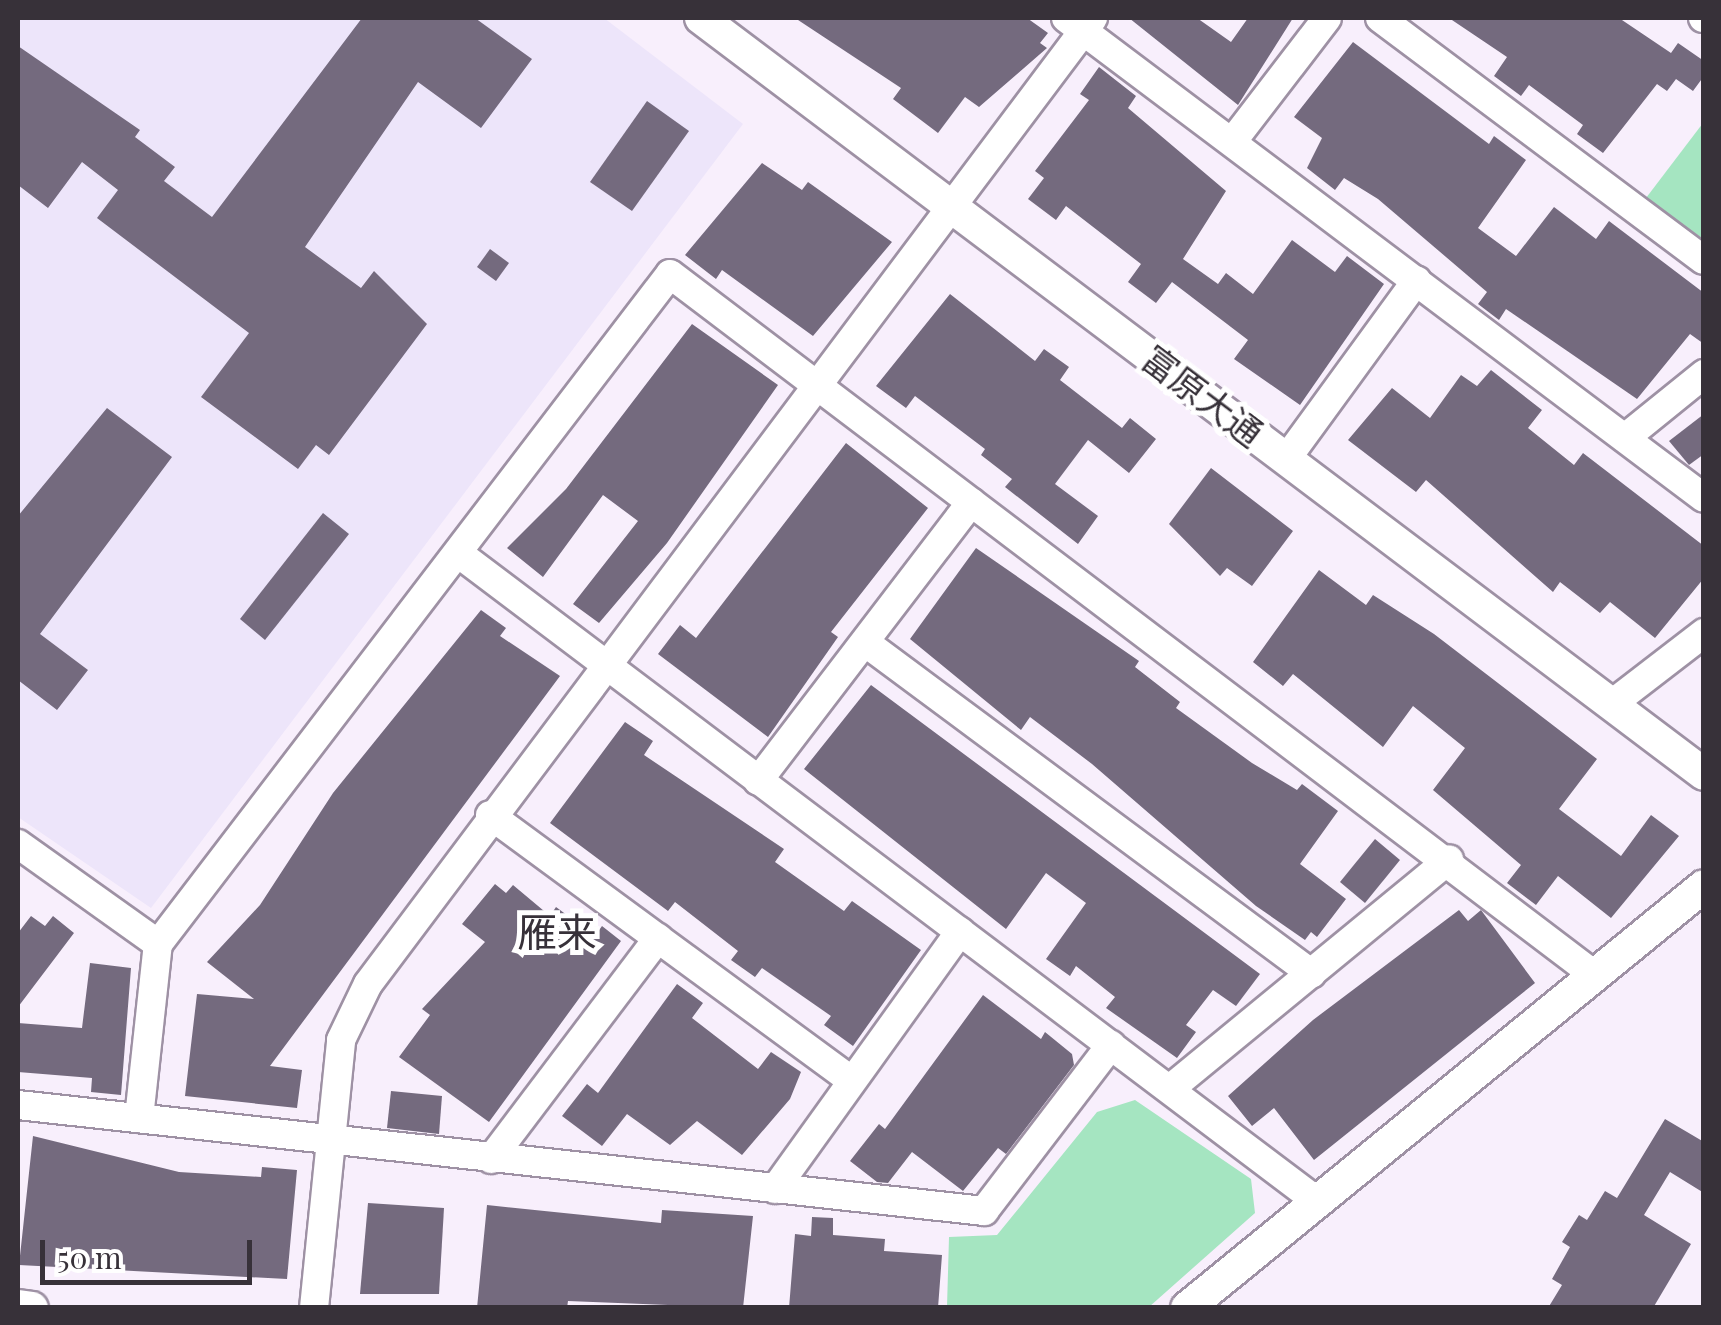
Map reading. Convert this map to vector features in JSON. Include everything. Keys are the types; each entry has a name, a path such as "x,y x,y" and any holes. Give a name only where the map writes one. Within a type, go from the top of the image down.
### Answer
{"street":[{"name":"富原大通","path":"701,18 1704,774"},
{"path":"1232,142 1327,18"},
{"path":"1380,18 1704,260"},
{"path":"314,1308 348,1026 368,984 490,815 818,386 1081,22 1232,142 1704,498"},
{"path":"139,1118 158,944 670,274 1450,860 1596,976"},
{"path":"1287,458 1416,280"},
{"path":"1626,438 1704,374"},
{"path":"758,780 866,644 971,502"},
{"path":"458,553 1318,1202"},
{"path":"1613,703 1704,633"},
{"path":"866,644 1312,974"},
{"path":"490,815 852,1081"},
{"path":"19,849 158,944"},
{"path":"1171,1088 1450,860"},
{"path":"1187,1308 1704,886"},
{"path":"775,1189 960,932"},
{"path":"491,1159 658,938"},
{"path":"18,1105 332,1144 984,1211 1111,1045"},
{"path":"18,1306 32,1308"}],"shaded area":[{"path":"18,18 604,18 743,124 151,908 18,817"}],"green space":[{"path":"1703,123 1703,239 1646,198"},
{"path":"1135,1100 1251,1179 1255,1213 1149,1307 947,1307 949,1237 997,1235 1097,1112"}],"building":[{"path":"362,18 475,18 532,59 481,128 418,82 305,247 361,288 374,271 427,324 329,455 316,445 298,469 201,397 249,333 97,218 118,190 82,162 48,208 18,185 18,46 140,130 135,137 175,167 164,181 212,217"},
{"path":"795,18 1027,18 1048,33 1040,43 1047,48 979,107 965,97 938,133 893,99 901,88"},
{"path":"1129,18 1197,18 1231,42 1248,18 1293,18 1238,105"},
{"path":"1449,18 1619,18 1671,53 1678,43 1704,61 1704,76 1693,91 1676,79 1667,91 1657,84 1603,153 1577,134 1583,125 1529,85 1521,96 1494,76 1507,57"},
{"path":"1353,42 1489,144 1494,136 1526,160 1478,228 1516,256 1554,207 1596,239 1609,221 1704,293 1704,344 1690,334 1637,399 1506,309 1499,320 1478,304 1487,292 1378,199 1344,178 1335,190 1307,168 1322,138 1294,117"},
{"path":"1099,67 1136,96 1128,108 1226,191 1183,259 1218,284 1226,273 1253,294 1292,240 1335,272 1347,256 1384,284 1300,405 1234,359 1248,340 1172,282 1156,303 1128,282 1141,264 1066,206 1056,220 1028,199 1044,178 1035,171 1089,100 1080,94"},
{"path":"647,101 689,131 632,211 590,182"},
{"path":"762,163 802,190 808,182 892,242 813,336 722,270 716,279 685,255"},
{"path":"490,249 509,263 496,281 477,267"},
{"path":"950,294 1035,361 1044,349 1069,367 1060,380 1122,428 1130,418 1156,439 1129,473 1088,440 1055,484 1098,516 1078,544 1005,487 1012,479 981,455 985,449 915,396 906,408 876,386"},
{"path":"692,324 778,385 667,543 599,623 573,604 638,521 603,495 543,577 507,548 566,489"},
{"path":"1491,370 1542,410 1528,428 1574,465 1583,453 1704,546 1704,578 1655,638 1610,602 1600,613 1560,582 1553,592 1426,480 1416,492 1348,440 1392,388 1430,418 1461,375 1477,386"},
{"path":"107,408 172,457 40,634 88,670 57,710 18,680 18,516"},
{"path":"1704,414 1704,454 1689,465 1669,441"},
{"path":"846,443 928,508 831,632 838,637 768,737 658,654 680,625 696,638"},
{"path":"1211,468 1293,531 1252,586 1227,568 1220,576 1169,524"},
{"path":"323,513 349,534 265,640 240,619"},
{"path":"976,548 1139,661 1135,667 1180,702 1176,708 1252,763 1297,790 1302,784 1338,811 1300,864 1346,899 1317,937 1311,932 1305,940 1256,906 1092,764 1030,717 1021,730 910,639"},
{"path":"1319,570 1366,605 1373,595 1434,634 1597,759 1559,809 1621,856 1651,815 1679,836 1611,918 1558,876 1536,905 1507,883 1521,865 1433,790 1465,748 1413,706 1383,747 1293,674 1283,686 1253,662"},
{"path":"481,610 506,628 500,636 560,676 270,1066 302,1070 297,1108 185,1096 197,994 254,999 207,962 260,905 333,793"},
{"path":"871,685 1260,974 1236,1006 1213,990 1186,1025 1196,1032 1177,1058 1106,1008 1115,997 1076,966 1070,976 1046,959 1086,903 1046,873 1006,929 804,769"},
{"path":"625,722 653,741 644,755 784,849 775,862 844,911 852,901 921,950 853,1046 824,1025 831,1016 762,968 755,977 731,960 738,951 675,902 668,911 550,823"},
{"path":"1375,839 1400,860 1365,903 1340,882"},
{"path":"495,884 506,893 513,885 550,916 556,907 595,936 602,926 621,941 489,1122 399,1057 430,1015 422,1009 485,942 462,924"},
{"path":"1459,910 1468,921 1481,910 1535,983 1314,1160 1274,1108 1252,1126 1228,1096 1313,1020"},
{"path":"31,916 45,926 53,916 74,933 18,1007 18,933"},
{"path":"90,963 131,968 121,1095 91,1092 92,1078 18,1072 18,1023 82,1028"},
{"path":"677,984 703,1003 692,1018 758,1069 771,1052 801,1072 790,1099 742,1155 697,1121 670,1145 627,1114 602,1146 562,1116 587,1084 598,1093"},
{"path":"983,995 1041,1039 1045,1032 1072,1054 1074,1065 1006,1154 998,1148 963,1191 912,1152 888,1183 877,1182 850,1161 879,1124 885,1129"},
{"path":"391,1091 442,1096 439,1134 387,1128"},
{"path":"1665,1119 1704,1142 1704,1193 1670,1172 1644,1215 1691,1244 1653,1308 1548,1308 1562,1285 1552,1279 1570,1247 1562,1242 1579,1215 1587,1220 1605,1191 1617,1198"},
{"path":"33,1136 179,1172 261,1177 262,1167 297,1170 287,1279 19,1265"},
{"path":"368,1203 444,1208 439,1294 360,1294"},
{"path":"487,1205 661,1223 662,1210 753,1216 743,1308 568,1301 567,1308 477,1308"},
{"path":"812,1217 833,1218 833,1235 885,1239 884,1251 942,1255 938,1308 789,1308 795,1234 811,1236"}],"district":[{"name":"雁来","path":"557,931"}]}
